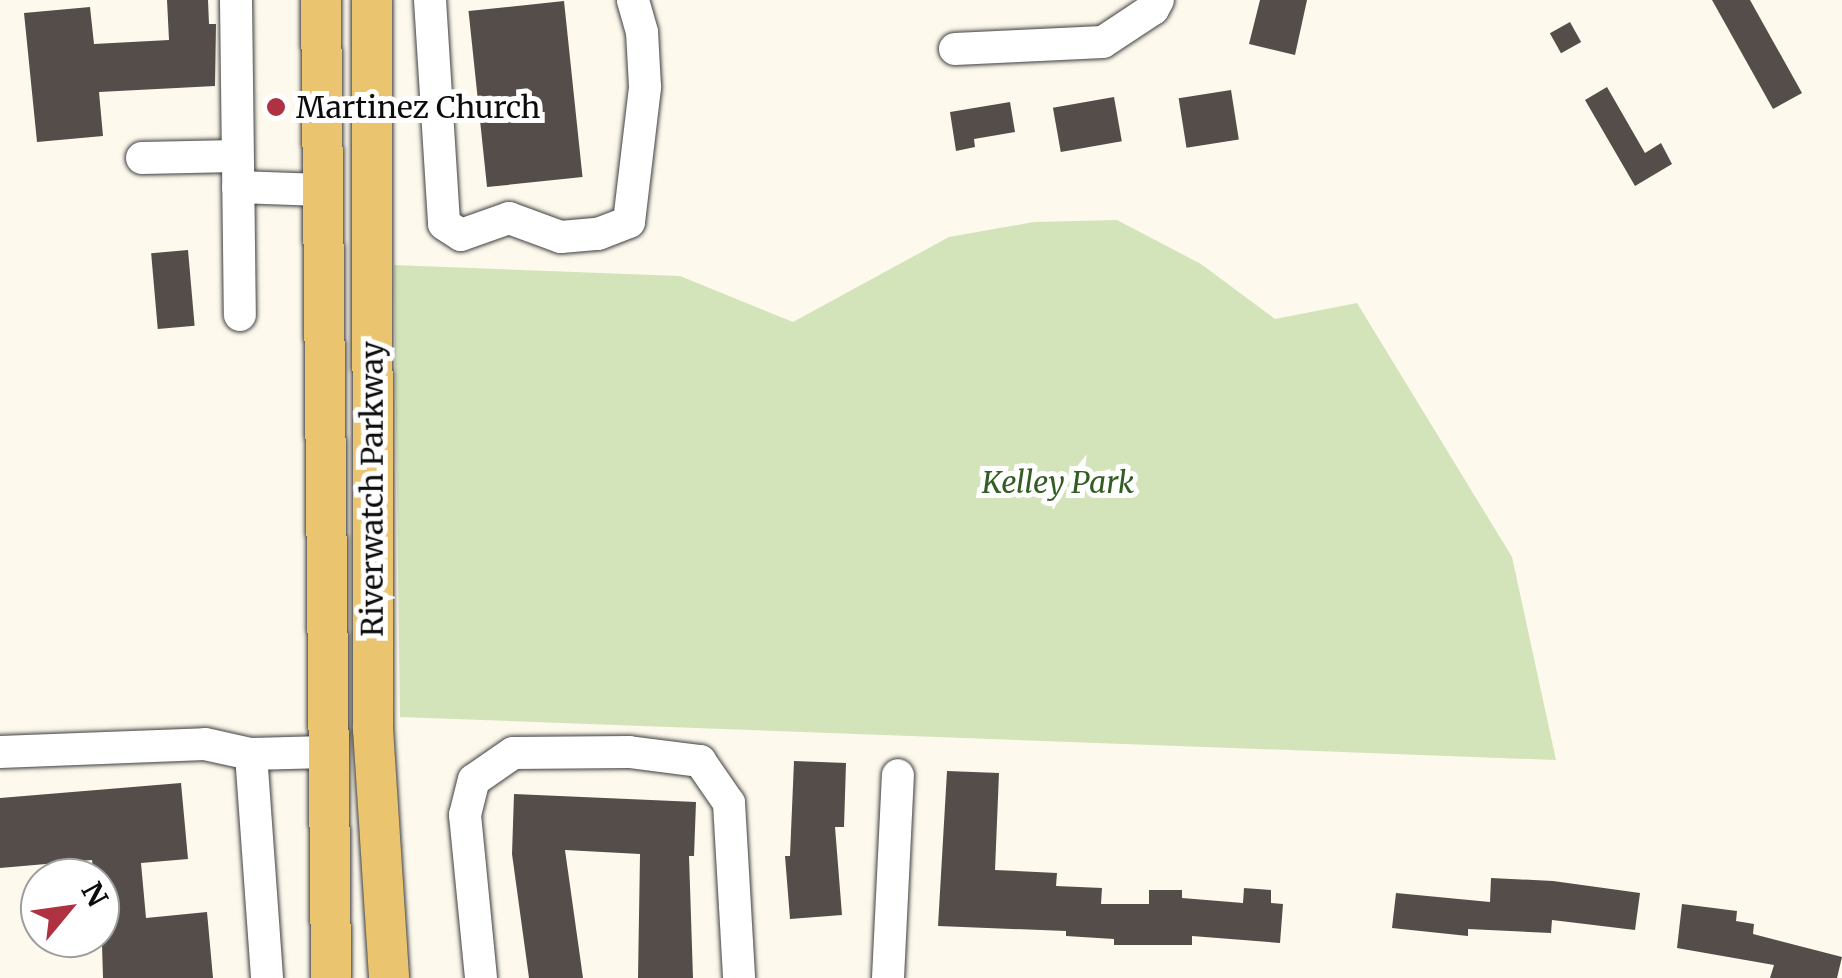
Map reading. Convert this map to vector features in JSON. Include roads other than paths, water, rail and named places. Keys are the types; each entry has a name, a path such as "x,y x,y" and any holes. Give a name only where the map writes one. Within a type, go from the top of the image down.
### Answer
{"main road":[{"name":"Riverwatch Parkway","path":"321,0 330,978"},
{"name":"Riverwatch Parkway","path":"372,0 372,730 389,978"}],"street":[{"path":"236,0 240,315"},
{"path":"430,0 444,224 462,235 509,218 561,237 598,234 628,222 646,88 642,32 633,0"},
{"path":"956,49 1104,42 1153,9 1158,0"},
{"path":"142,158 237,171 321,190"},
{"path":"0,752 204,744 251,754 326,752"},
{"path":"482,978 465,815 474,780 513,752 629,752 700,762 730,803 739,978"},
{"path":"251,754 267,978"},
{"path":"888,978 898,775"}],"place":[{"name":"Martinez Church","path":"276,107"}],"park label":[{"name":"Kelley Park","path":"1058,482"}]}
